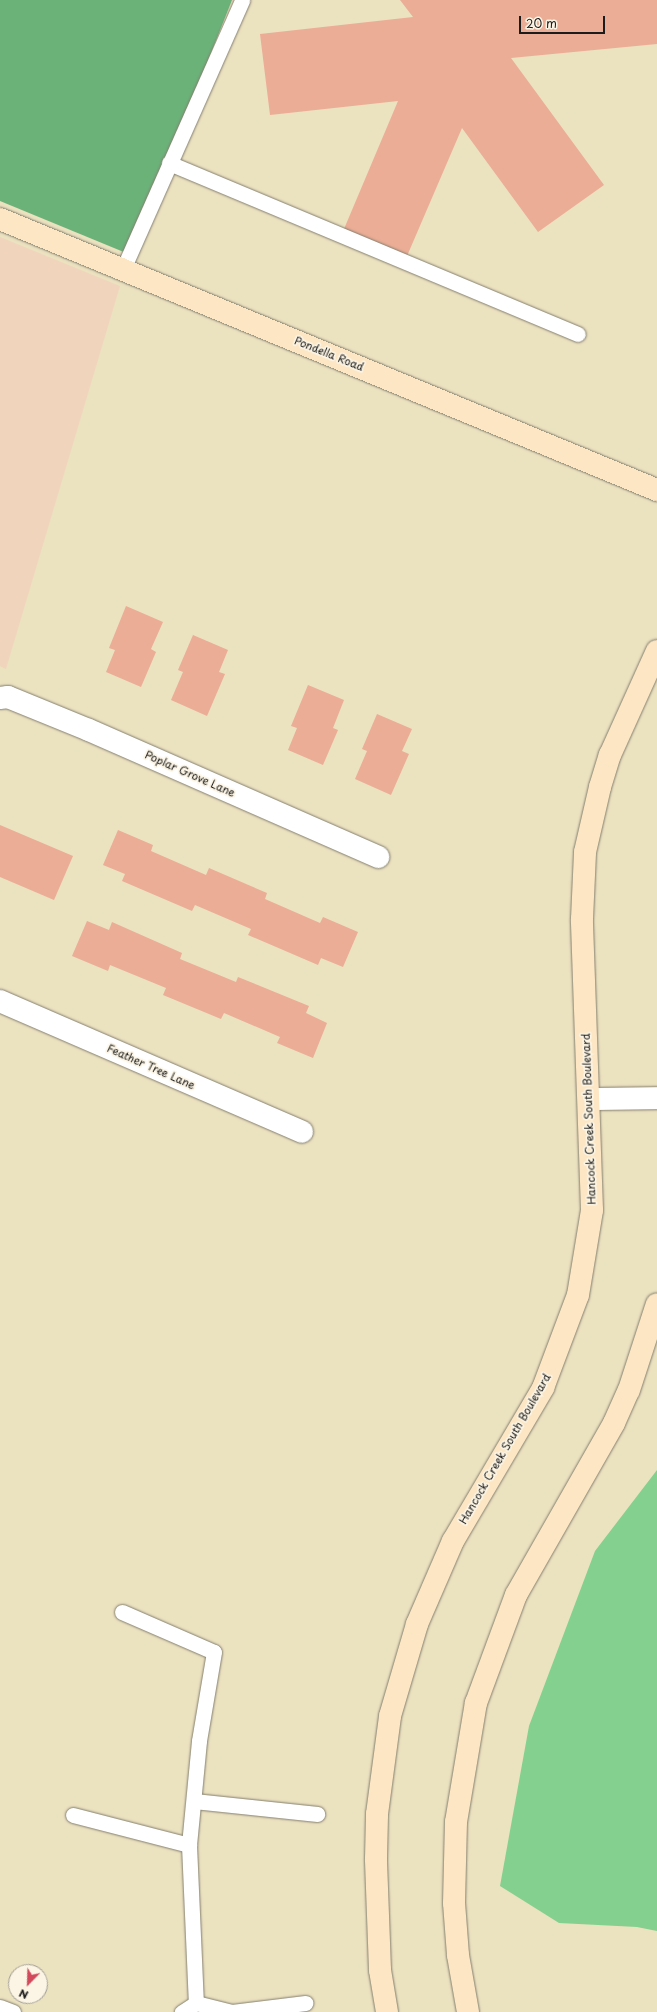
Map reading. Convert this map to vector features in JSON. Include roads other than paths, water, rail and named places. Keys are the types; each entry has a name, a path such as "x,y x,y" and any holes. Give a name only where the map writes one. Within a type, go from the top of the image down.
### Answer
{"street":[{"name":"Pondella Road","path":"0,219 657,490"},
{"name":"Hancock Creek South Boulevard","path":"387,2012 380,1970 376,1859 378,1814 390,1716 417,1624 453,1541 543,1388 578,1295 592,1210 582,919 585,852 600,787 610,755 657,651"},
{"name":"Poplar Grove Lane","path":"0,698 8,697 89,730 378,857"},
{"name":"Feather Tree Lane","path":"0,1000 302,1132"},
{"path":"589,1099 657,1098"},
{"path":"468,2012 458,1955 454,1903 456,1830 476,1703 516,1595 614,1423 629,1390 657,1304"}],"lane":[{"path":"123,269 242,0"},
{"path":"169,163 578,334"},
{"path":"122,1612 214,1652 199,1741 189,1845 196,2004"},
{"path":"194,1801 318,1814"},
{"path":"73,1815 189,1845"},
{"path":"182,2012 196,2004 232,2012 305,2003"},
{"path":"0,2007 13,2012"}]}
